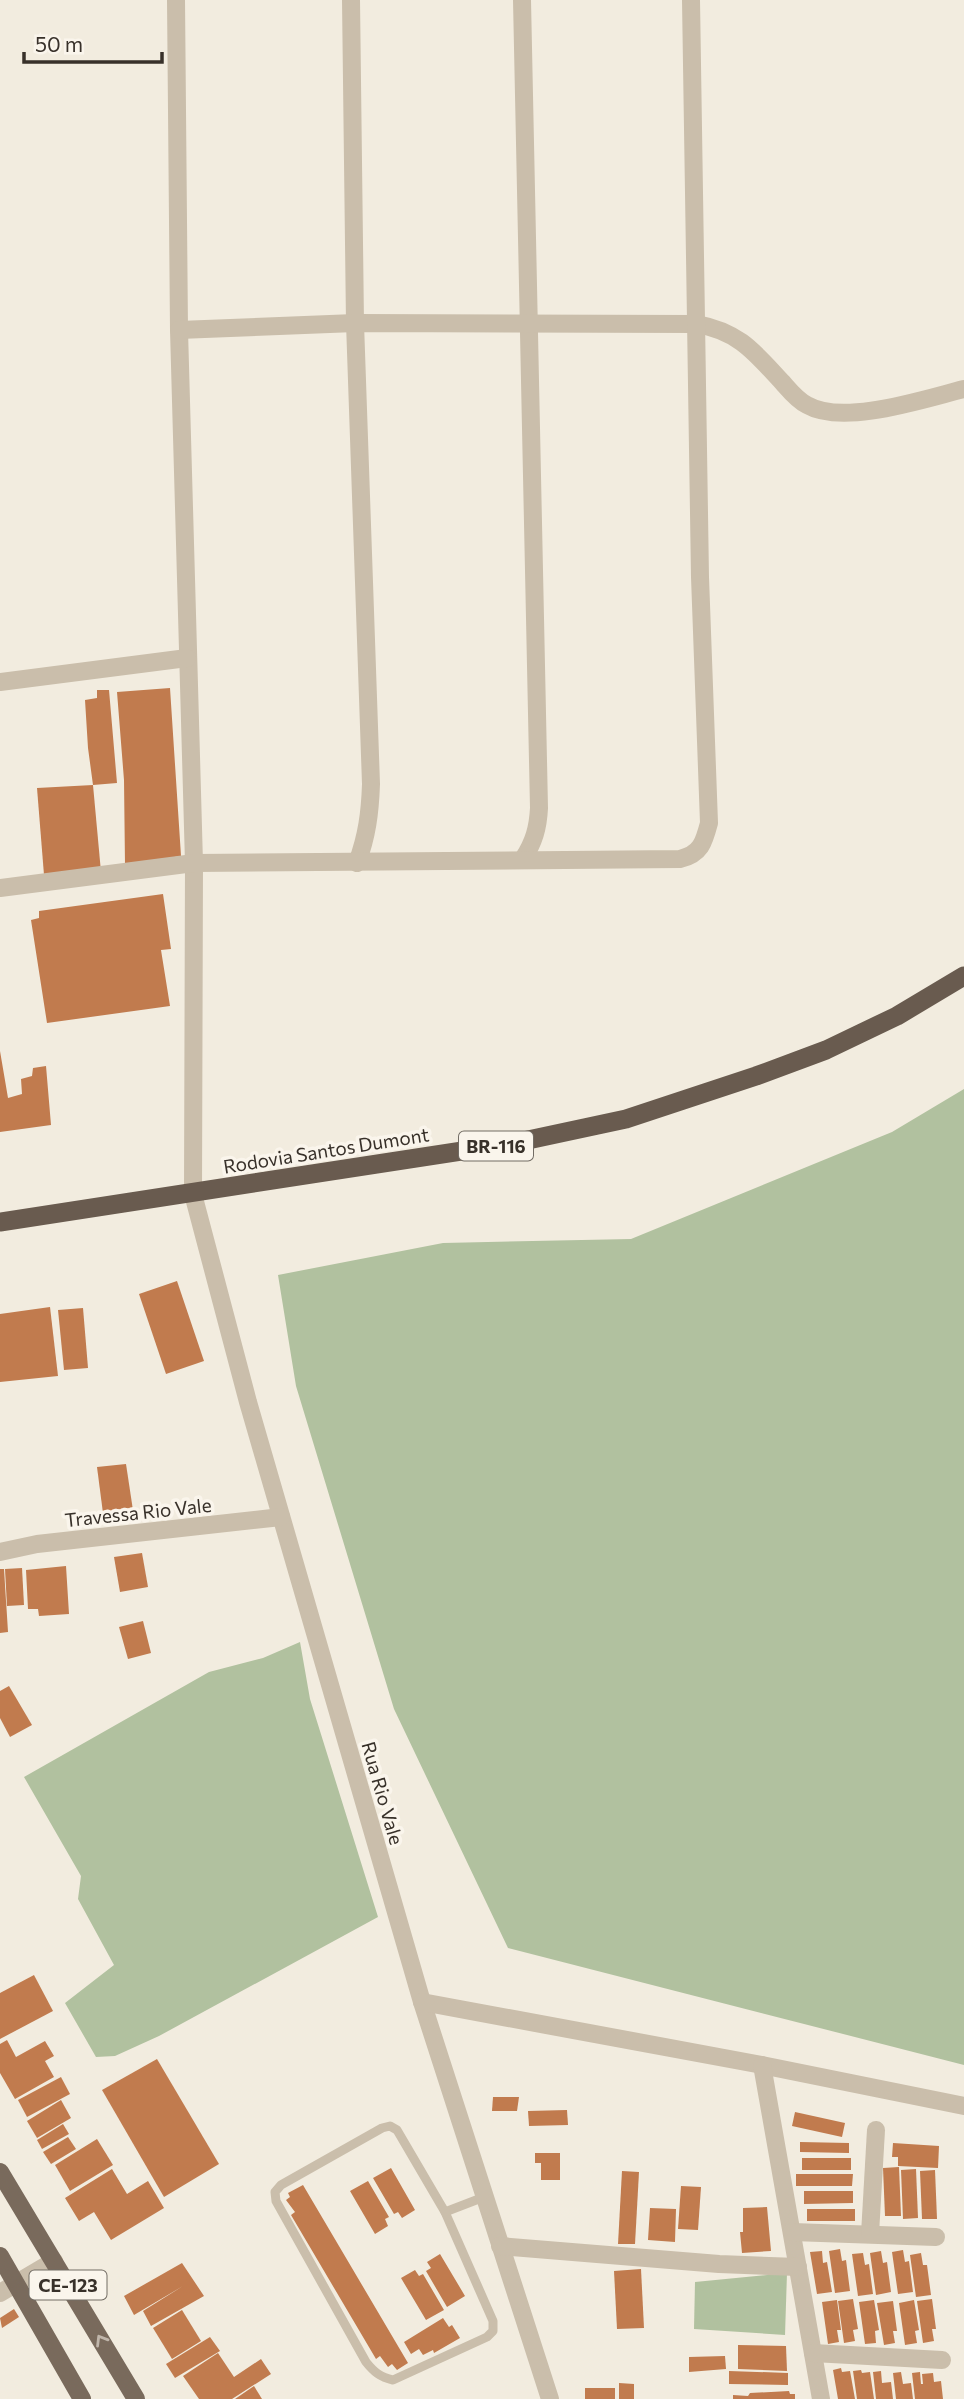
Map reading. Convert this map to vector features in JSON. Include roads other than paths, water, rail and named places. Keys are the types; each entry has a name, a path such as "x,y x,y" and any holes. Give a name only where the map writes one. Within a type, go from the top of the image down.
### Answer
{"highway":[{"name":"Rodovia Santos Dumont","path":"0,1223 514,1143 626,1119 826,1050 897,1016 964,976"}],"main road":[{"name":"CE-123","path":"0,2172 136,2399"},
{"name":"CE-123","path":"0,2256 82,2399"}],"street":[{"name":"Rua Rio Vale","path":"176,0 179,330 194,863 193,1194 281,1517 422,2002 550,2399"},
{"path":"351,0 355,323 371,784 370,817 357,863"},
{"path":"522,0 539,808 538,828 533,844 523,859"},
{"path":"0,888 194,863 680,859 692,856 705,838 709,823 699,577 691,0"},
{"path":"179,330 355,323 697,324 718,328 736,337 750,348 794,396 821,410 859,413 964,389"},
{"path":"0,682 187,658"},
{"name":"Travessa Rio Vale","path":"0,1552 37,1544 281,1517"},
{"path":"422,2002 762,2065 964,2106"},
{"path":"762,2065 821,2399"},
{"path":"870,2234 876,2130"},
{"path":"792,2232 936,2236"},
{"path":"500,2246 719,2264 798,2267"},
{"path":"0,2293 54,2261"},
{"path":"813,2353 942,2360"}],"lane":[{"path":"390,2126 397,2130 445,2212 493,2321 493,2331 487,2337 393,2380 382,2378 366,2362 276,2201 275,2192 281,2185 390,2126"},
{"path":"445,2212 484,2197"}]}
